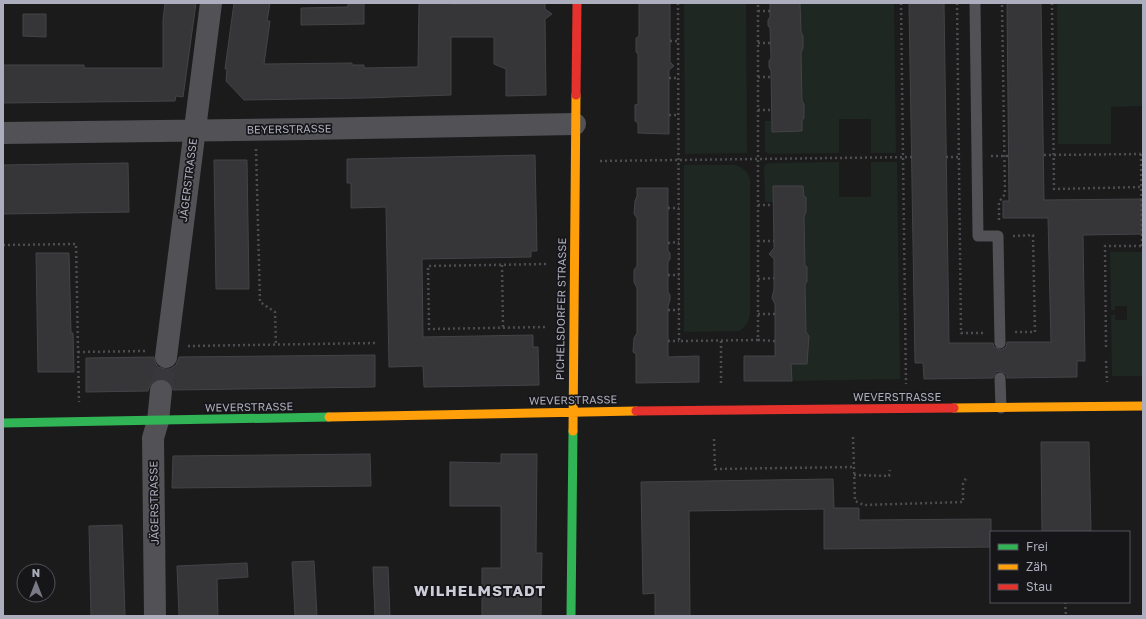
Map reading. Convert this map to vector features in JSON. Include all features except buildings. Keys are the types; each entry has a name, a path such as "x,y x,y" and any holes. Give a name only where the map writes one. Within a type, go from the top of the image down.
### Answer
{"street":[{"name":"JÄGERSTRASSE","path":"159,354 195,130 212,3"},
{"name":"PICHELSDORFER STRASSE","path":"571,616 577,3"},
{"name":"BEYERSTRASSE","path":"3,133 575,124"},
{"name":"JÄGERSTRASSE","path":"155,616 153,438 158,421 161,390"},
{"name":"WEVERSTRASSE","path":"3,423 572,412 1143,406"}],"lane":[{"path":"975,3 978,236 998,236 1000,342"},
{"path":"1000,378 1000,408"}],"path":[{"path":"678,3 679,341"},
{"path":"758,3 758,340"},
{"path":"901,3 906,384"},
{"path":"999,222 999,202 1005,194 1002,3"},
{"path":"1052,3 1054,189 1142,188"},
{"path":"758,10 770,10"},
{"path":"670,41 678,41"},
{"path":"758,42 770,42"},
{"path":"669,78 678,78"},
{"path":"758,78 771,78"},
{"path":"758,110 772,110"},
{"path":"669,115 678,115"},
{"path":"256,148 260,302 275,312 276,344"},
{"path":"1044,156 1142,154 1142,246 1105,246 1106,347"},
{"path":"600,161 912,157"},
{"path":"758,205 773,205"},
{"path":"668,208 678,208"},
{"path":"758,241 774,241"},
{"path":"668,243 679,242"},
{"path":"3,245 76,244 79,405"},
{"path":"502,264 504,327"},
{"path":"546,264 428,266 429,328 546,326"},
{"path":"668,275 679,275"},
{"path":"758,279 774,278"},
{"path":"668,310 679,310"},
{"path":"758,314 775,314"},
{"path":"668,341 775,341"},
{"path":"721,341 721,386"},
{"path":"187,346 376,343"},
{"path":"78,352 159,354"},
{"path":"1106,361 1107,382"},
{"path":"853,437 855,500 864,505 964,502 963,484 967,476"},
{"path":"714,438 715,469 854,467"},
{"path":"854,475 889,476 890,470"},
{"path":"1066,603 1066,616"}],"shaded area":[{"path":"684,3 746,3 747,153 685,154"},
{"path":"800,3 894,3 896,153 871,153 871,119 839,119 839,153 769,154 765,151 765,121 772,121 772,132 802,131 802,120 804,118 804,104 802,102 801,51 803,48 803,36 801,34"},
{"path":"1057,3 1143,3 1143,106 1111,107 1111,144 1058,144"},
{"path":"839,162 839,197 871,197 871,162 897,162 900,379 792,381 791,364 807,364 806,352 809,349 809,336 806,334 805,283 807,281 807,267 805,265 804,214 806,212 806,198 804,197 803,186 773,186 773,202 765,202 764,167 766,164 770,163"},
{"path":"684,165 736,165 741,167 747,173 750,180 750,314 747,324 739,331 684,332"},
{"path":"1110,252 1143,252 1143,376 1112,376 1111,315 1115,315 1115,320 1127,320 1127,306 1115,306 1115,310 1111,310"}],"tunnel":[{"path":"161,391 166,357"}],"traffic: fast":[{"path":"3,423 329,417"},
{"path":"571,616 573,431"}],"traffic: slow":[{"path":"573,431 576,95"},
{"path":"954,408 1143,406"},
{"path":"329,417 636,411"}],"traffic: jam":[{"path":"576,95 577,3"},
{"path":"636,411 954,408"}],"district":[{"name":"WILHELMSTADT","path":"480,591"}]}
